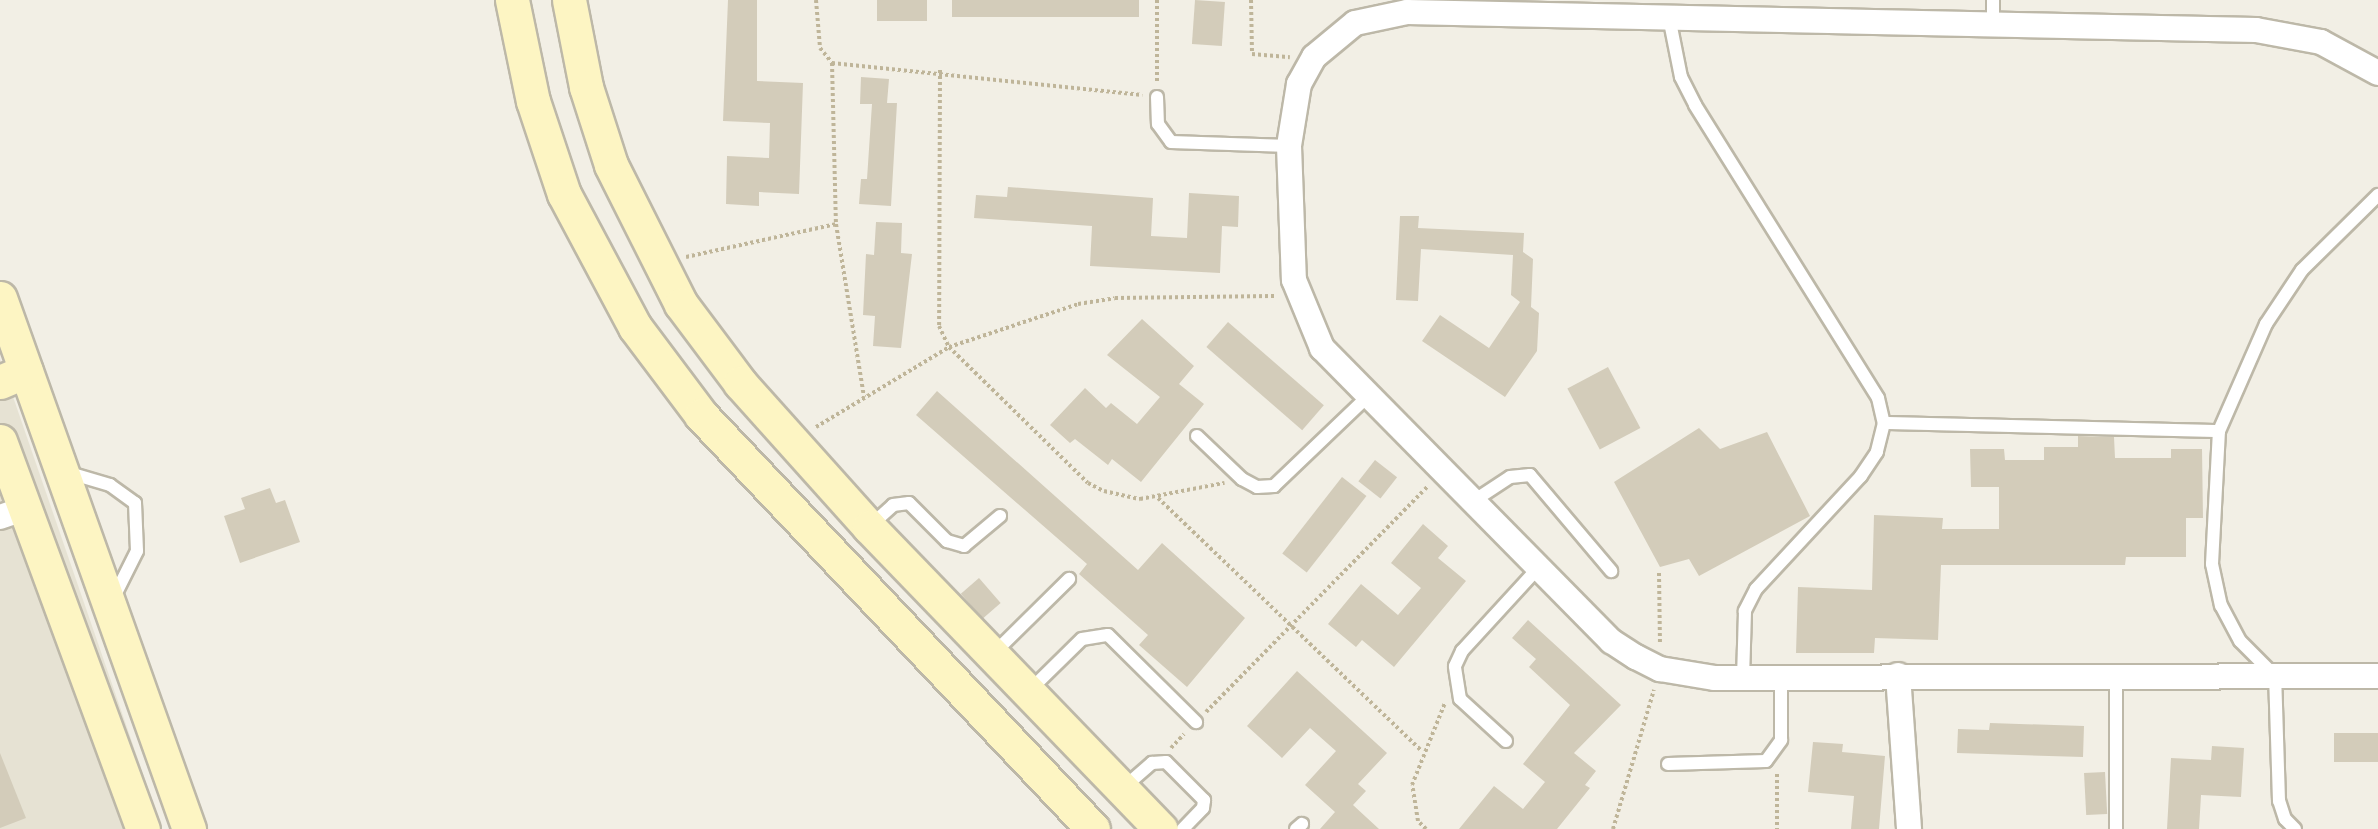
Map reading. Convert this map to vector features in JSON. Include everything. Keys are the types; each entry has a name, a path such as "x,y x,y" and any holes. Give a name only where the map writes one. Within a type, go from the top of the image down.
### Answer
{"street":[{"path":"512,0 533,101 564,194 635,327 747,466 1093,829"},
{"path":"569,0 586,87 611,165 659,263 740,383 869,527 1161,829"},
{"path":"2378,73 2321,42 2289,33 1993,12 1669,17 1615,8 1473,7 1380,15 1333,38 1314,57 1299,84 1289,146 1290,244 1299,296 1322,348 1366,398 1611,641 1660,669 1743,678 1899,675 2378,676"},
{"path":"0,298 13,376 61,470 189,829"},
{"path":"0,441 12,513 143,829"},
{"path":"1899,675 1909,829"}],"lane":[{"path":"1669,17 1681,77 1695,105 1878,398 1884,423 1877,452 1861,476 1756,589 1745,611 1743,678"},
{"path":"1157,97 1158,124 1171,142 1289,146"},
{"path":"2295,829 2285,819 2280,801 2275,676 2240,641 2219,596 2212,564 2219,431 2266,324 2296,279 2345,223 2378,195"},
{"path":"1197,436 1242,479 1257,487 1288,477 1366,398"},
{"path":"1884,423 2219,431"},
{"path":"61,470 110,485 135,503 137,551 109,605"},
{"path":"1472,502 1509,477 1530,475 1611,571"},
{"path":"869,527 893,505 909,503 946,541 964,546 1000,516"},
{"path":"1506,741 1460,699 1454,683 1462,651 1538,568"},
{"path":"992,654 1069,579"},
{"path":"1028,692 1082,639 1108,635 1196,722"},
{"path":"2116,676 2116,829"},
{"path":"1668,764 1754,764 1776,752 1781,678"},
{"path":"1122,789 1159,760 1171,765 1204,800 1203,808 1183,829"}],"path":[{"path":"816,0 820,48 832,63 836,224 864,397"},
{"path":"832,63 940,70 1157,97 1157,0"},
{"path":"1251,0 1255,57 1314,57"},
{"path":"940,70 939,326 949,347 1088,483 1121,497 1158,498 1242,479"},
{"path":"659,263 836,224"},
{"path":"792,441 949,347 1097,300 1299,296"},
{"path":"1159,760 1441,472"},
{"path":"1158,498 1289,628 1421,750"},
{"path":"1613,829 1660,669 1659,573"},
{"path":"1426,829 1418,820 1412,794 1421,750 1454,683"},
{"path":"1776,752 1777,829"}],"shaded area":[{"path":"0,359 162,829 0,829"}],"building":[{"path":"728,0 757,0 757,81 803,83 799,194 759,192 759,206 726,204 727,156 769,158 770,123 723,121"},
{"path":"877,0 927,0 927,21 877,21"},
{"path":"952,0 1139,0 1139,17 952,17"},
{"path":"1195,0 1225,2 1222,46 1192,44"},
{"path":"861,77 889,79 887,103 897,103 891,206 859,204 861,179 867,179 872,104 860,104"},
{"path":"1008,187 1153,198 1151,236 1187,238 1189,193 1239,196 1238,227 1222,226 1220,273 1090,266 1092,226 974,218 976,195 1007,197"},
{"path":"1400,216 1419,216 1418,228 1524,233 1523,252 1533,259 1531,307 1539,313 1537,351 1505,397 1422,341 1440,315 1489,348 1520,302 1511,295 1513,255 1421,249 1418,301 1396,300"},
{"path":"876,222 902,223 901,253 912,254 901,348 873,346 875,316 863,315 866,254 874,255"},
{"path":"1142,319 1194,366 1179,384 1204,404 1141,482 1112,459 1108,465 1075,439 1070,443 1050,425 1085,388 1106,408 1111,403 1137,424 1160,397 1107,355"},
{"path":"1228,322 1324,405 1302,430 1206,347"},
{"path":"1608,367 1640,428 1600,450 1567,389"},
{"path":"937,391 1138,570 1162,543 1245,618 1187,687 1139,645 1148,635 1079,574 1087,564 916,415"},
{"path":"1699,428 1720,449 1767,432 1810,516 1699,576 1689,559 1660,567 1614,482"},
{"path":"2078,436 2114,437 2115,458 2171,458 2171,449 2202,449 2203,518 2186,518 2186,557 2126,557 2125,565 1941,565 1938,640 1875,638 1874,653 1796,653 1798,587 1872,590 1874,515 1943,518 1942,529 1999,529 1999,487 1971,487 1970,449 2004,449 2005,460 2044,460 2044,447 2078,447"},
{"path":"1375,460 1397,477 1380,499 1358,481"},
{"path":"1342,477 1366,496 1307,573 1282,553"},
{"path":"270,488 276,503 285,500 300,542 240,563 224,516 245,509 241,498"},
{"path":"1423,524 1448,546 1438,558 1466,581 1394,667 1362,640 1356,647 1328,624 1361,584 1398,615 1421,588 1391,563"},
{"path":"979,578 1001,603 983,619 961,594"},
{"path":"1528,620 1621,705 1574,753 1596,771 1585,785 1590,788 1557,829 1459,829 1494,786 1523,809 1545,782 1523,764 1570,705 1529,667 1536,659 1512,638"},
{"path":"1297,671 1387,753 1358,784 1366,791 1353,805 1379,829 1320,829 1335,812 1305,785 1336,751 1310,728 1282,758 1247,726"},
{"path":"1990,723 2084,726 2083,757 1957,753 1958,729 1989,730"},
{"path":"2334,733 2378,733 2378,762 2334,762"},
{"path":"1813,742 1843,744 1842,752 1885,756 1879,829 1851,829 1854,796 1808,792"},
{"path":"2212,746 2244,748 2241,797 2201,795 2199,829 2167,829 2171,758 2211,760"},
{"path":"0,753 26,818 0,828"},
{"path":"2105,772 2107,814 2086,815 2084,773"}]}
